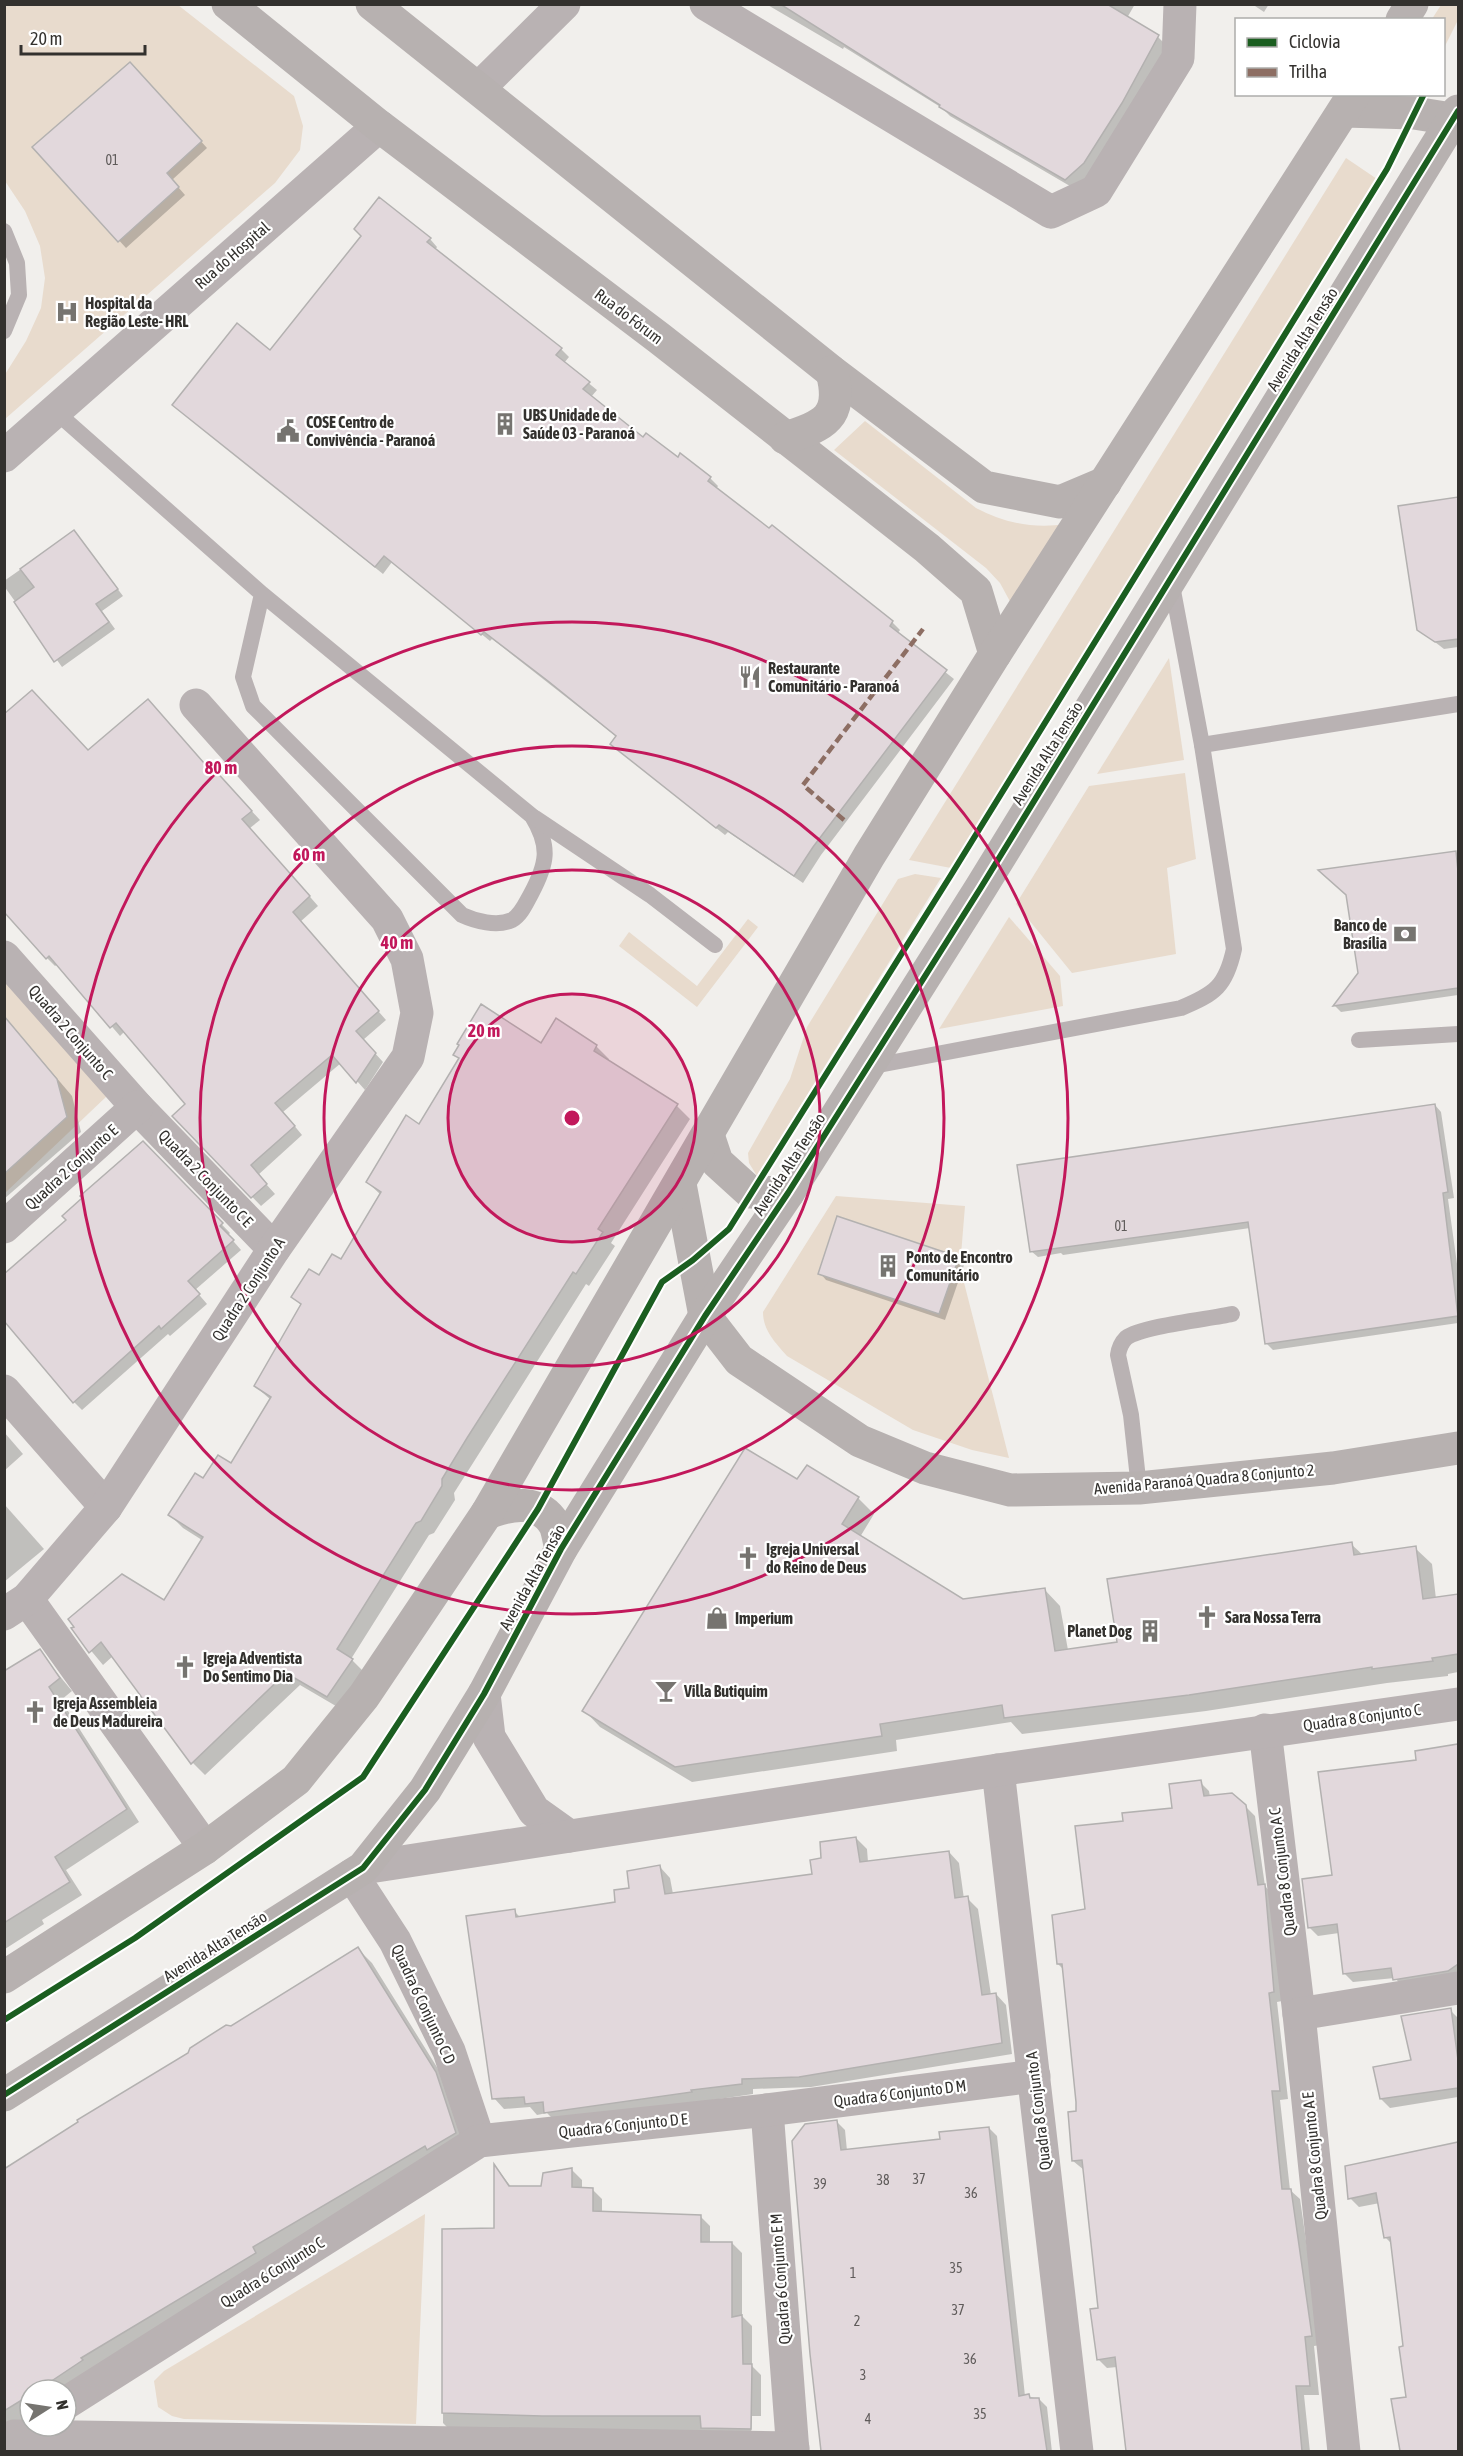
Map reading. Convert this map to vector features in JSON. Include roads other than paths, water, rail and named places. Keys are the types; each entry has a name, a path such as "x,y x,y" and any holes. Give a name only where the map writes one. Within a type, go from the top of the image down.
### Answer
{"street":[{"name":"Rua do Fórum","path":"228,4 379,126 927,548 976,591 995,654"},
{"path":"372,4 832,372 984,487 1060,502 1105,483"},
{"path":"479,88 564,4"},
{"path":"706,4 1051,212 1096,191 1178,58 1180,4"},
{"path":"1403,18 1412,4"},
{"path":"4,1977 205,1848 297,1780 364,1696 487,1514 869,856 995,654 1349,103 1379,110 1457,116"},
{"name":"Avenida Alta Tensão","path":"4,2095 358,1871 425,1790 484,1694 561,1549 705,1317 788,1193 867,1068 1457,116"},
{"name":"Rua do Hospital","path":"4,456 379,126"},
{"path":"786,438 813,429 830,415 838,394 832,372"},
{"name":"Quadra 2 Conjunto A","path":"16,1607 106,1507 274,1249 408,1057 417,1013 406,959 387,919 196,705"},
{"name":"Quadra 2 Conjunto C","path":"4,957 137,1107"},
{"name":"Quadra 2 Conjunto E","path":"4,1227 137,1107"},
{"name":"Quadra 2 Conjunto C E","path":"137,1107 274,1249"},
{"path":"708,1135 717,1162 750,1192 788,1193"},
{"name":"Avenida Paranoá Quadra 8 Conjunto 2","path":"680,1184 705,1317 739,1360 860,1441 925,1468 1011,1490 1139,1488 1333,1468 1458,1448"},
{"path":"4,1391 106,1507"},
{"path":"487,1514 512,1503 538,1509 555,1526 561,1549"},
{"path":"16,1607 205,1848"},
{"path":"484,1694 489,1737 534,1811 569,1836"},
{"name":"Quadra 8 Conjunto C","path":"358,1871 998,1770 1458,1704"},
{"name":"Quadra 8 Conjunto A C","path":"1265,1730 1299,2014"},
{"name":"Quadra 8 Conjunto A","path":"998,1770 1077,2451"},
{"name":"Quadra 6 Conjunto C D","path":"358,1871 449,2051 479,2141"},
{"path":"1299,2014 1458,1988"},
{"name":"Quadra 8 Conjunto A E","path":"1299,2014 1344,2451"},
{"name":"Quadra 6 Conjunto D M","path":"767,2110 1034,2076"},
{"name":"Quadra 6 Conjunto D E","path":"479,2141 767,2110"},
{"name":"Quadra 6 Conjunto E M","path":"767,2110 793,2450"},
{"name":"Quadra 6 Conjunto C","path":"78,2395 479,2141"},
{"path":"16,2435 793,2450"}],"lane":[{"path":"4,231 17,262 4,331"},
{"path":"55,411 262,594 532,816 650,895 715,945"},
{"path":"867,1068 1181,1008 1210,996 1228,975 1234,949 1202,745 1171,578"},
{"path":"262,594 243,677 253,706 462,915 493,923 511,920 523,909 543,872 546,856 539,828 532,816"},
{"path":"1202,745 1458,704"},
{"path":"1359,1040 1458,1034"},
{"path":"1139,1488 1131,1415 1118,1355 1120,1347 1124,1340 1139,1332 1232,1314"}],"place":[{"name":"Hospital da Região Leste- HRL","path":"67,312"},
{"name":"UBS Unidade de Saúde 03 - Paranoá","path":"505,424"},
{"name":"COSE Centro de Convivência - Paranoá","path":"288,431"},
{"name":"Restaurante Comunitário - Paranoá","path":"750,677"},
{"name":"Banco de Brasília","path":"1405,934"},
{"name":"Ponto de Encontro Comunitário","path":"888,1266"},
{"name":"Igreja Universal do Reino de Deus","path":"748,1558"},
{"name":"Sara Nossa Terra","path":"1207,1617"},
{"name":"Imperium","path":"717,1618"},
{"name":"Planet Dog","path":"1150,1631"},
{"name":"Igreja Adventista Do Sentimo Dia","path":"185,1667"},
{"name":"Villa Butiquim","path":"666,1691"},
{"name":"Igreja Assembleia de Deus Madureira","path":"35,1712"}]}
